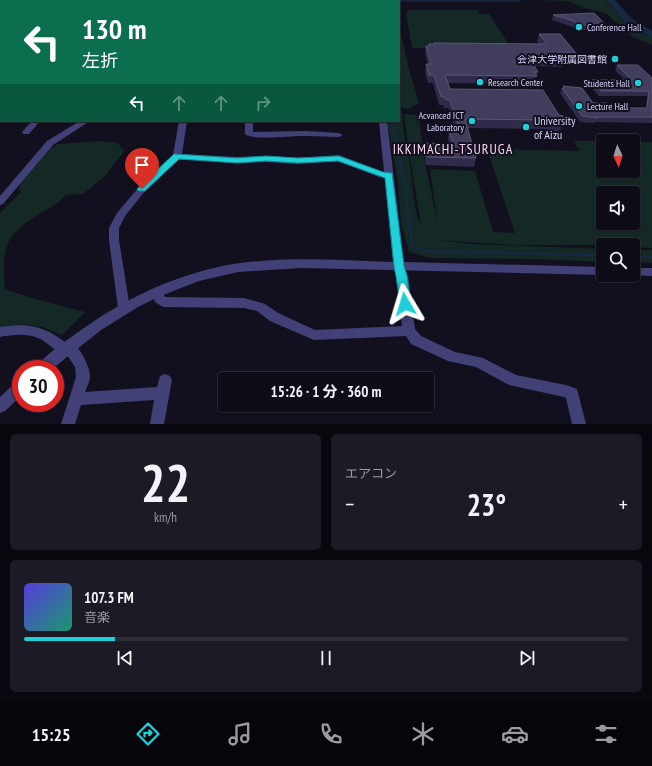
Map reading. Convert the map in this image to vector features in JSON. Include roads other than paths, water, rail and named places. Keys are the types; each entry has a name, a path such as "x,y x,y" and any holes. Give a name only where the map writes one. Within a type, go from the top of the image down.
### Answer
{"street":[{"path":"26,132 35,122"},
{"path":"0,202 50,143 84,122"},
{"path":"124,308 115,247 114,228 121,215 142,189 177,156 183,122"},
{"path":"250,122 249,134 264,135 306,133 339,136"},
{"path":"383,122 399,266 402,276 408,331 416,340 454,357 478,362 514,381 566,391 572,394 579,424"},
{"path":"177,156 237,160 266,159 298,161 339,158 382,175 389,175"},
{"path":"53,360 89,330 124,308 156,292 197,277 240,267 292,265 399,266 596,271"},
{"path":"640,272 652,272"},
{"path":"156,292 162,302 244,303 262,307 274,317 314,335 408,331"},
{"path":"0,332 15,330 46,334 67,348 82,366 83,377 68,424"},
{"path":"77,399 163,387 158,424"},
{"path":"0,406 12,396"}],"waterway":[{"path":"610,0 628,20 652,35"},
{"path":"400,1 520,1"},
{"path":"392,122 400,158"},
{"path":"399,157 405,184 412,245 422,251 596,255"},
{"path":"640,256 652,257"}],"place":[{"name":"Conference Hall","path":"579,27"},
{"name":"会津大学附属図書館","path":"615,59"},
{"name":"Research Center","path":"480,82"},
{"name":"Students Hall","path":"638,83"},
{"name":"Lecture Hall","path":"579,106"},
{"name":"Acvanced ICT Laboratory","path":"472,121"},
{"name":"University of Aizu","path":"526,127"}],"district":[{"name":"IKKIMACHI-TSURUGA","path":"453,149"}]}
